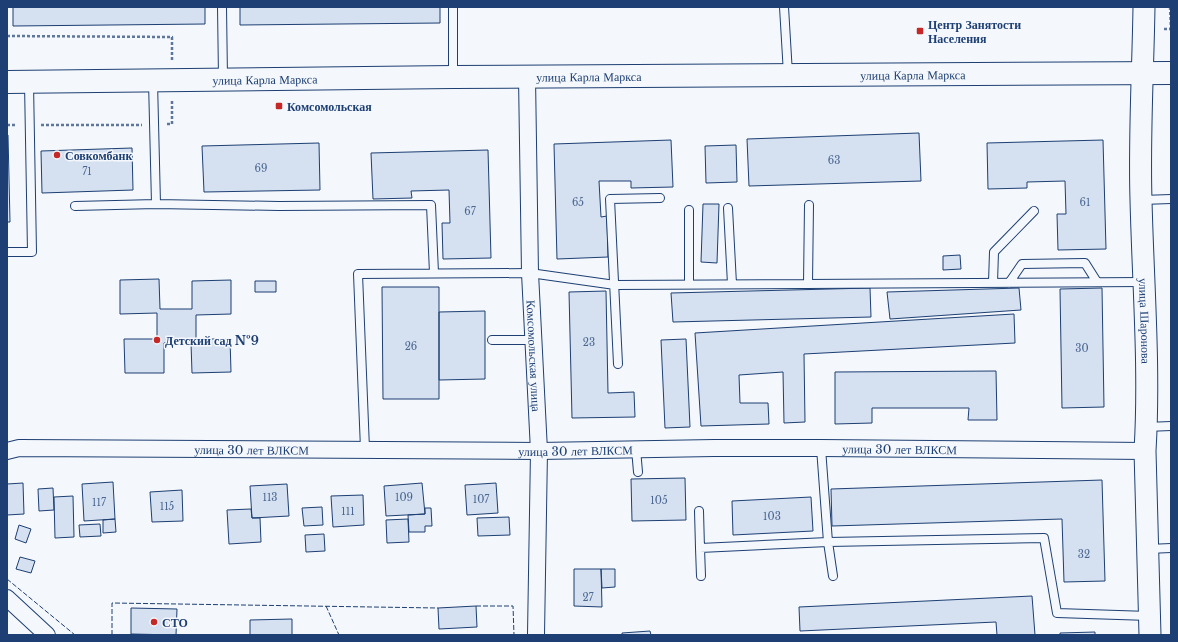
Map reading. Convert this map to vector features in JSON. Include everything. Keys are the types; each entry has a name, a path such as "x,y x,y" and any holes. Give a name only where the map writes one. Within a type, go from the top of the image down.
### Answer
{"main road":[{"name":"улица Карла Маркса","path":"7,82 453,77 1171,73"}],"street":[{"name":"улица Шаронова","path":"1144,7 1141,99 1141,200 1144,282 1145,451 1150,625"},
{"name":"Комсомольская улица","path":"527,77 530,273 540,451 536,635"},
{"name":"улица 30 лет ВЛКСМ","path":"7,451 19,448 540,451 822,448 1145,451"},
{"path":"7,598 47,635"}],"lane":[{"path":"222,7 224,80"},
{"path":"453,7 453,77"},
{"path":"784,7 788,76"},
{"path":"156,204 154,124 162,81"},
{"path":"7,252 32,252 28,82"},
{"path":"618,364 610,199 660,198"},
{"path":"1141,200 1171,199"},
{"path":"75,206 156,204 431,206 434,273"},
{"path":"808,284 809,205"},
{"path":"728,208 732,284"},
{"path":"689,210 689,284"},
{"path":"993,283 994,252 1034,211"},
{"path":"1009,283 1022,264 1069,263 1085,263 1097,282"},
{"path":"365,449 358,274 530,273 615,285 1144,282"},
{"path":"492,340 534,340"},
{"path":"1146,427 1171,426"},
{"path":"822,448 828,542 833,576"},
{"path":"636,449 638,472"},
{"path":"699,511 701,576"},
{"path":"700,548 828,542 1044,538 1057,613 1150,625"},
{"path":"1148,549 1171,548"}],"path":[{"path":"1170,7 1171,29"},
{"path":"7,36 172,37 162,81 172,124 7,125"}],"building":[{"path":"13,7 205,7 205,24 13,26"},
{"path":"240,7 440,7 440,23 240,25"},
{"path":"919,133 921,181 749,186 747,139"},
{"path":"8,135 10,222 7,222"},
{"path":"671,140 673,187 631,188 631,181 599,181 601,217 607,216 608,257 557,259 554,144"},
{"path":"1103,140 1106,249 1058,250 1057,214 1066,214 1065,181 1027,182 1027,188 988,189 987,143"},
{"path":"319,143 320,190 204,192 202,146"},
{"path":"736,145 737,182 706,183 705,146"},
{"path":"132,148 133,190 42,193 41,151"},
{"path":"488,150 491,258 443,259 442,223 450,223 449,190 411,191 412,198 373,199 371,153"},
{"path":"703,204 719,204 717,263 701,262"},
{"path":"960,255 961,269 943,270 943,256"},
{"path":"159,279 160,309 192,309 192,281 231,280 231,314 196,315 196,339 230,339 231,372 192,373 191,343 164,343 164,373 125,373 124,339 157,339 157,313 120,314 120,280"},
{"path":"255,281 276,281 276,292 255,292"},
{"path":"382,287 439,287 439,399 383,399"},
{"path":"870,288 871,317 673,322 671,293"},
{"path":"1019,288 1021,310 890,319 887,292"},
{"path":"1102,288 1104,407 1062,408 1060,289"},
{"path":"606,291 608,393 634,392 635,417 572,418 569,292"},
{"path":"485,311 485,379 439,380 439,312"},
{"path":"1014,314 1015,343 804,354 805,422 784,423 783,372 739,375 740,403 768,403 769,424 701,426 695,333"},
{"path":"686,339 690,427 665,428 661,340"},
{"path":"996,371 997,420 968,420 969,408 872,408 872,423 835,424 835,372"},
{"path":"685,478 686,520 632,521 631,479"},
{"path":"1102,480 1105,581 1064,582 1062,519 832,526 831,489"},
{"path":"113,482 115,519 84,521 82,484"},
{"path":"23,483 24,514 7,515 7,484"},
{"path":"422,483 425,514 386,516 384,486"},
{"path":"496,483 498,513 467,515 465,485"},
{"path":"287,484 289,516 252,518 250,486"},
{"path":"53,488 54,510 39,511 38,489"},
{"path":"182,490 183,521 152,522 150,492"},
{"path":"363,495 364,525 333,527 331,496"},
{"path":"73,496 74,537 55,538 54,497"},
{"path":"811,497 813,531 733,535 732,501"},
{"path":"322,507 323,525 304,526 302,508"},
{"path":"425,508 431,508 432,526 425,526 425,532 409,532 408,515 425,514"},
{"path":"251,509 252,518 260,518 261,542 229,544 227,510"},
{"path":"509,517 510,535 478,536 477,518"},
{"path":"115,519 116,532 103,533 103,520"},
{"path":"408,519 409,542 387,543 386,520"},
{"path":"100,524 101,536 80,537 79,525"},
{"path":"19,525 31,529 26,543 15,539"},
{"path":"324,534 325,551 306,552 305,535"},
{"path":"20,557 35,561 31,573 16,569"},
{"path":"574,569 601,569 602,607 574,606"},
{"path":"601,569 615,569 615,587 602,588"},
{"path":"1032,596 1035,635 997,635 996,622 800,631 799,607"},
{"path":"476,606 477,627 439,629 438,608"},
{"name":"СТО","path":"131,608 177,609 176,635 131,634"},
{"path":"292,619 292,635 250,635 250,620"},
{"path":"650,631 651,635 622,635 622,633"},
{"path":"1095,632 1095,635 1060,635 1060,633"}],"fence":[{"path":"7,579 75,635"},
{"path":"112,635 112,603 438,608"},
{"path":"326,606 339,635"},
{"path":"476,606 513,606 514,635"}],"place":[{"name":"Центр Занятости Населения","path":"920,31"},
{"name":"Комсомольская","path":"279,106"},
{"name":"Совкомбанк","path":"57,155"},
{"name":"Детский сад №9","path":"157,340"},
{"name":"СТО","path":"154,622"}]}
